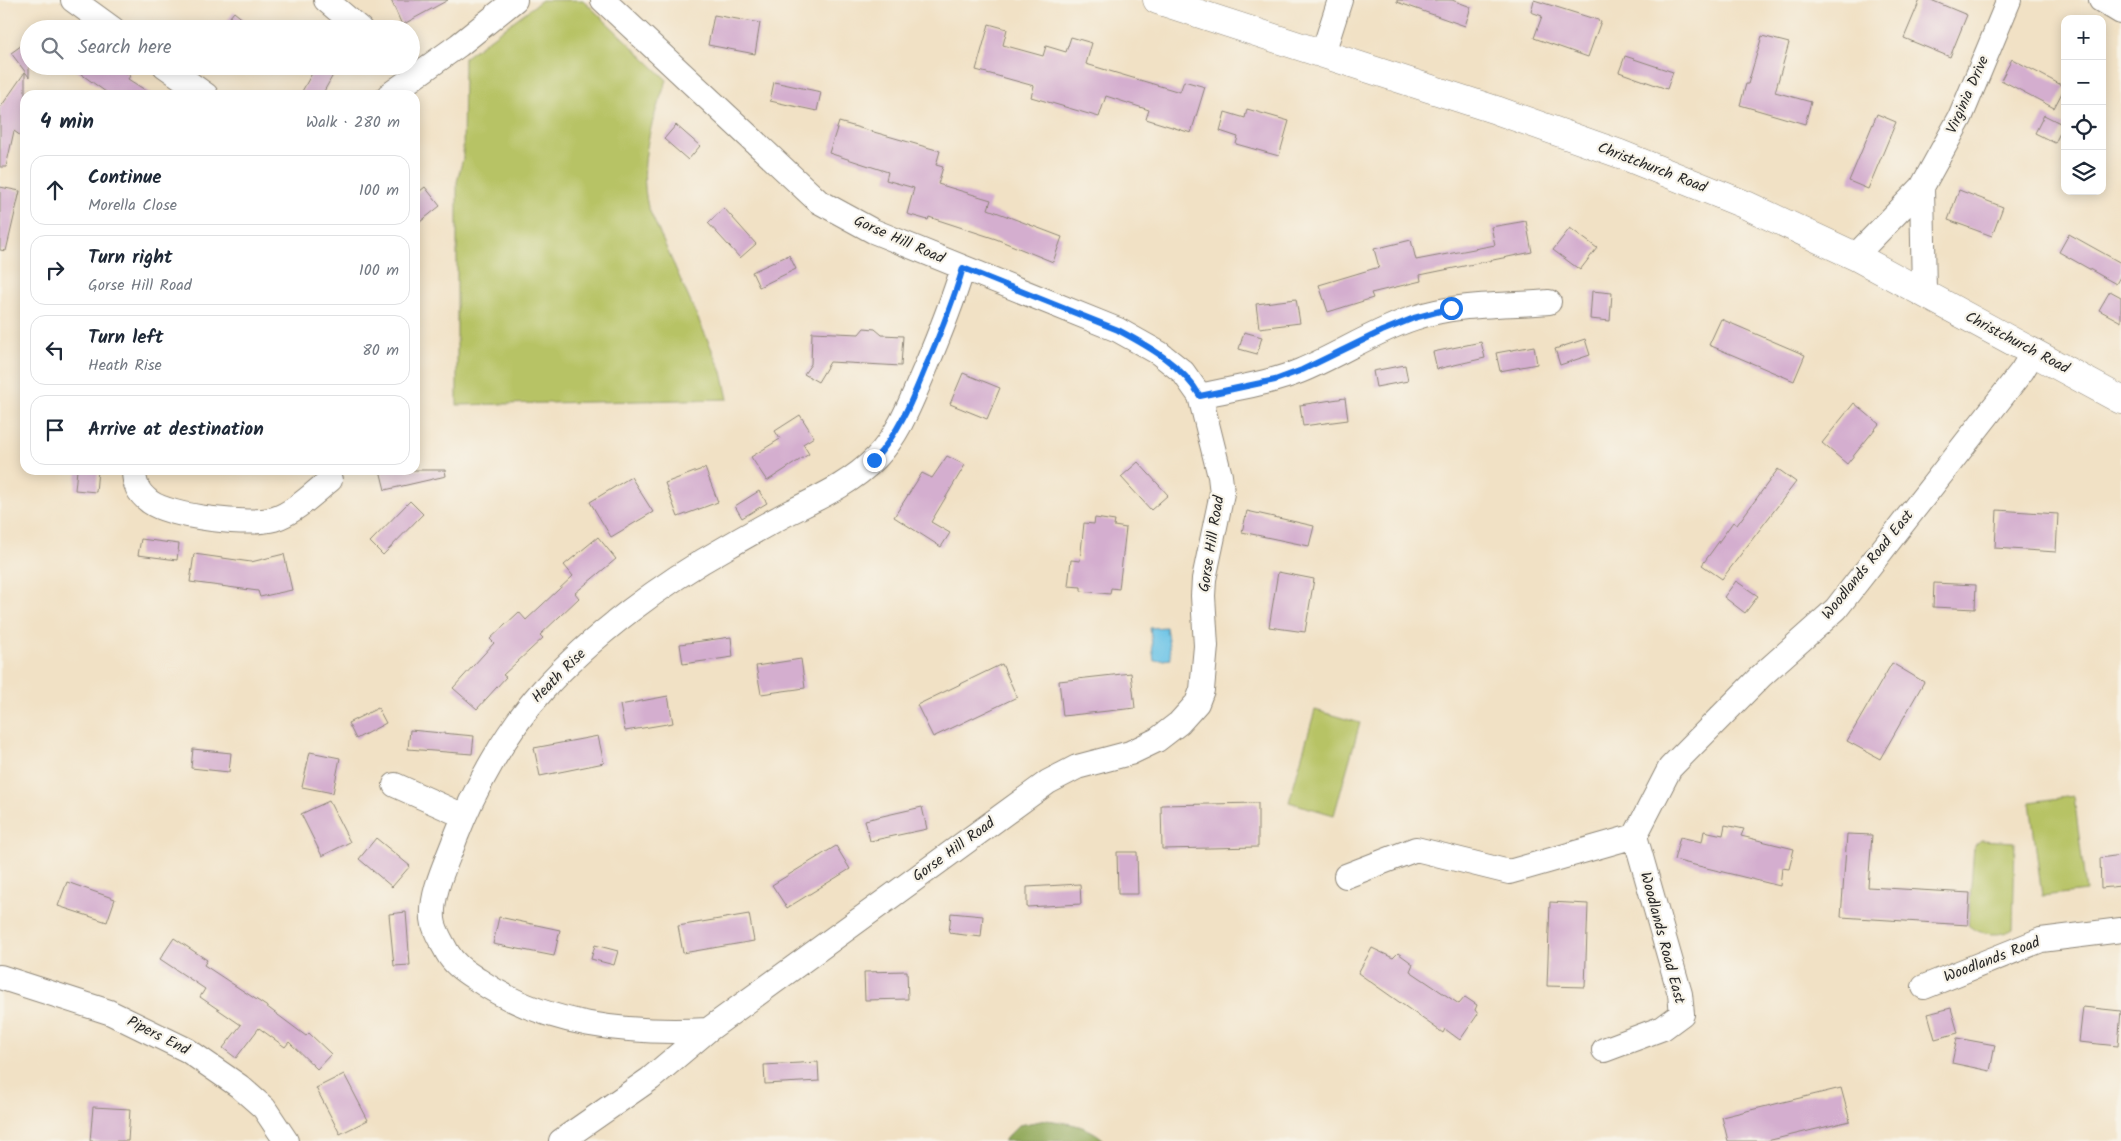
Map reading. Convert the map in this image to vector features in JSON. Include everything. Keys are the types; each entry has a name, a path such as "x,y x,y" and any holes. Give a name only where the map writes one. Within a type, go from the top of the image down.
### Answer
{"main road":[{"name":"Christchurch Road","path":"1157,0 1323,53 1620,154 1746,205 1855,256 2034,351 2121,400"}],"street":[{"path":"73,0 101,20"},
{"path":"326,0 349,20"},
{"path":"420,73 459,45 515,0"},
{"name":"Gorse Hill Road","path":"561,1141 650,1078 708,1030 1048,782 1077,767 1130,753 1157,740 1179,723 1197,703 1205,677 1204,579 1222,493 1220,476 1200,396 1183,372 1139,341 1118,330 873,231 818,201 603,0"},
{"path":"1323,53 1340,0"},
{"name":"Virginia Drive","path":"1855,256 1922,187 1960,118 2009,0"},
{"path":"2101,0 2121,12"},
{"path":"178,75 199,90"},
{"path":"396,90 417,75"},
{"name":"Virginia Drive","path":"1922,187 1924,293"},
{"name":"Heath Rise","path":"708,1030 668,1032 594,1026 556,1016 522,1004 488,987 452,960 438,935 433,920 437,888 464,816 524,712 565,668 617,622 702,560 843,485 888,444 914,395 940,333 963,268"},
{"path":"1200,396 1275,380 1414,318 1451,308 1549,302"},
{"name":"Woodlands Road East","path":"1604,1050 1663,1028 1682,1014 1680,994 1635,836 1670,768 1761,676 1836,609 2022,371 2034,351"},
{"path":"134,475 134,483 144,497 162,508 207,518 254,522 275,519 296,506 330,480"},
{"path":"395,785 464,816"},
{"path":"1346,876 1416,849 1508,872 1635,836"},
{"name":"Woodlands Road","path":"1924,987 2041,940 2121,930"},
{"name":"Pipers End","path":"0,976 109,1012 187,1050 239,1086 264,1108 286,1141"}],"green space":[{"path":"542,0 583,0 667,80 651,127 645,158 645,191 648,207 722,372 728,399 457,405 457,182 463,158 464,58"},
{"path":"1315,710 1360,723 1334,815 1289,802"},
{"path":"2074,796 2086,891 2042,896 2030,802"},
{"path":"1981,840 2015,842 2013,929 2008,932 1984,933 1968,925 1974,846"},
{"path":"1046,1120 1085,1128 1105,1141 1003,1141 1019,1125"}],"water":[{"path":"1166,627 1171,659 1154,661 1150,628"}],"building":[{"path":"391,0 448,0 411,20 400,20"},
{"path":"1397,0 1452,0 1471,7 1465,26 1397,2"},
{"path":"1534,0 1601,21 1588,57 1534,38 1542,16 1531,12"},
{"path":"1920,0 1931,0 1967,15 1950,57 1904,38"},
{"path":"234,12 244,20 227,20"},
{"path":"714,15 760,23 755,54 708,45"},
{"path":"989,24 1007,29 1003,45 1043,56 1046,46 1066,52 1071,37 1092,43 1086,64 1180,92 1184,81 1205,87 1191,133 1146,119 1149,110 1106,96 1099,117 1031,97 1034,86 976,70"},
{"path":"1762,36 1789,43 1775,92 1811,102 1805,124 1740,105"},
{"path":"20,46 20,65 11,53"},
{"path":"1625,56 1673,72 1667,89 1619,72"},
{"path":"2012,59 2061,85 2061,95 2054,108 2001,80"},
{"path":"23,75 25,75 25,90 20,90 20,135 14,131 6,167 0,167 0,108"},
{"path":"82,75 129,75 128,79 145,90 103,90"},
{"path":"311,75 333,75 325,90 303,90"},
{"path":"774,82 821,92 817,111 770,101"},
{"path":"1247,109 1289,121 1279,156 1236,144 1238,137 1220,131 1225,112 1245,118"},
{"path":"1877,114 1896,122 1868,189 1849,181"},
{"path":"2044,115 2061,124 2061,131 2055,143 2035,133"},
{"path":"839,122 940,151 936,165 943,167 938,184 991,200 988,209 1062,237 1053,262 996,239 929,217 928,220 907,214 914,188 886,180 888,172 829,153"},
{"path":"676,125 700,146 688,160 664,139"},
{"path":"0,187 20,191 6,251 0,250"},
{"path":"425,187 440,206 420,222 420,191"},
{"path":"1959,190 2003,207 1992,236 1948,220"},
{"path":"724,208 756,244 740,258 708,223"},
{"path":"1526,221 1532,252 1420,275 1421,281 1371,293 1373,298 1328,312 1319,285 1379,267 1374,249 1411,240 1416,260 1495,245 1491,227"},
{"path":"1570,228 1597,248 1580,270 1553,250"},
{"path":"2069,234 2121,263 2121,275 2116,284 2059,252"},
{"path":"789,255 796,269 759,287 752,272"},
{"path":"1592,291 1612,293 1610,321 1590,319"},
{"path":"2110,291 2121,297 2121,322 2099,310"},
{"path":"1296,299 1300,323 1259,328 1256,304"},
{"path":"1721,319 1805,355 1794,381 1709,345"},
{"path":"864,328 875,329 882,335 903,336 901,366 830,362 818,382 804,374 811,364 812,332 859,334"},
{"path":"1244,332 1262,337 1257,354 1239,349"},
{"path":"1585,339 1590,355 1560,365 1555,349"},
{"path":"1481,342 1485,358 1437,369 1433,352"},
{"path":"1534,346 1537,364 1500,371 1496,353"},
{"path":"1405,365 1408,381 1376,387 1373,371"},
{"path":"963,373 1000,388 987,419 950,404"},
{"path":"1345,398 1348,420 1303,426 1300,405"},
{"path":"1854,403 1879,424 1847,464 1822,443"},
{"path":"800,415 814,437 803,444 809,454 767,481 751,457 780,439 775,431"},
{"path":"947,456 965,465 931,522 950,533 941,547 894,517 922,473 932,478"},
{"path":"1138,462 1168,495 1151,510 1121,477"},
{"path":"705,468 718,502 678,517 665,483"},
{"path":"1778,469 1796,482 1722,579 1702,565 1733,522 1737,525"},
{"path":"420,470 445,470 446,476 385,490 381,475 420,475"},
{"path":"76,475 98,475 96,492 75,490"},
{"path":"631,477 653,512 611,537 590,502"},
{"path":"759,491 767,503 742,518 735,506"},
{"path":"410,501 423,514 383,555 370,542"},
{"path":"1997,510 2058,514 2056,552 1995,548"},
{"path":"1247,511 1314,526 1309,546 1242,532"},
{"path":"1095,518 1115,521 1114,526 1126,528 1119,589 1111,588 1110,594 1081,591 1081,587 1068,586 1071,560 1080,561 1084,523 1094,524"},
{"path":"598,537 616,559 575,593 579,598 540,635 543,638 503,675 506,677 477,709 453,688 494,643 490,639 519,612 526,620 573,576 564,565"},
{"path":"141,539 179,544 177,560 138,555"},
{"path":"194,554 251,562 284,554 292,590 260,597 258,591 190,582"},
{"path":"1278,572 1314,579 1305,632 1269,627"},
{"path":"1736,581 1758,596 1745,613 1724,597"},
{"path":"1934,583 1976,585 1975,609 1933,607"},
{"path":"731,637 733,657 683,664 680,644"},
{"path":"801,659 805,688 761,694 756,666"},
{"path":"1892,663 1924,682 1880,759 1847,741"},
{"path":"1002,664 1017,697 933,737 917,705"},
{"path":"1131,673 1135,708 1063,716 1059,681"},
{"path":"668,696 673,723 625,731 620,705"},
{"path":"378,708 386,723 356,739 348,723"},
{"path":"410,730 474,736 472,754 408,749"},
{"path":"598,736 604,763 540,776 534,748"},
{"path":"193,749 231,753 229,772 191,768"},
{"path":"310,752 340,758 333,793 302,787"},
{"path":"329,801 350,842 322,856 301,814"},
{"path":"1258,803 1258,847 1162,849 1161,805"},
{"path":"922,807 927,829 870,841 865,820"},
{"path":"1725,825 1744,829 1741,836 1794,849 1789,869 1782,868 1780,886 1674,860 1680,837 1702,842 1704,831 1723,835"},
{"path":"1847,834 1872,835 1868,887 1970,893 1968,925 1841,917"},
{"path":"376,838 410,866 392,887 359,859"},
{"path":"836,846 850,869 787,908 772,885"},
{"path":"1117,852 1137,852 1138,894 1118,894"},
{"path":"2121,855 2121,886 2101,888 2100,858"},
{"path":"67,882 115,899 107,922 58,906"},
{"path":"1080,884 1081,904 1027,907 1027,887"},
{"path":"1550,902 1588,904 1585,987 1547,986"},
{"path":"406,912 410,965 394,966 389,914"},
{"path":"951,913 983,916 981,937 949,933"},
{"path":"749,914 754,941 683,953 678,926"},
{"path":"499,917 560,930 554,956 493,944"},
{"path":"174,938 207,960 204,965 266,1006 306,1036 309,1033 331,1054 317,1069 289,1042 285,1047 259,1028 236,1058 223,1048 241,1025 200,997 205,989 160,959"},
{"path":"595,945 618,951 614,965 591,959"},
{"path":"1372,948 1393,958 1398,953 1413,964 1410,971 1459,1004 1465,997 1477,1005 1475,1010 1478,1014 1460,1040 1445,1029 1443,1033 1358,973"},
{"path":"907,971 908,999 865,1000 864,972"},
{"path":"2083,1007 2121,1011 2118,1046 2079,1042"},
{"path":"1951,1008 1958,1033 1935,1039 1928,1014"},
{"path":"1957,1038 1995,1045 1990,1071 1952,1063"},
{"path":"818,1062 819,1081 765,1084 764,1065"},
{"path":"344,1074 368,1120 340,1134 316,1088"},
{"path":"1841,1088 1850,1121 1767,1141 1728,1141 1722,1117"},
{"path":"93,1107 130,1109 128,1141 90,1141"}],"route":[{"path":"874,460 898,429 906,412 940,333 963,268 1118,330 1139,341 1183,372 1193,383 1200,396 1275,380 1302,370 1382,331 1414,318 1451,308"}]}
